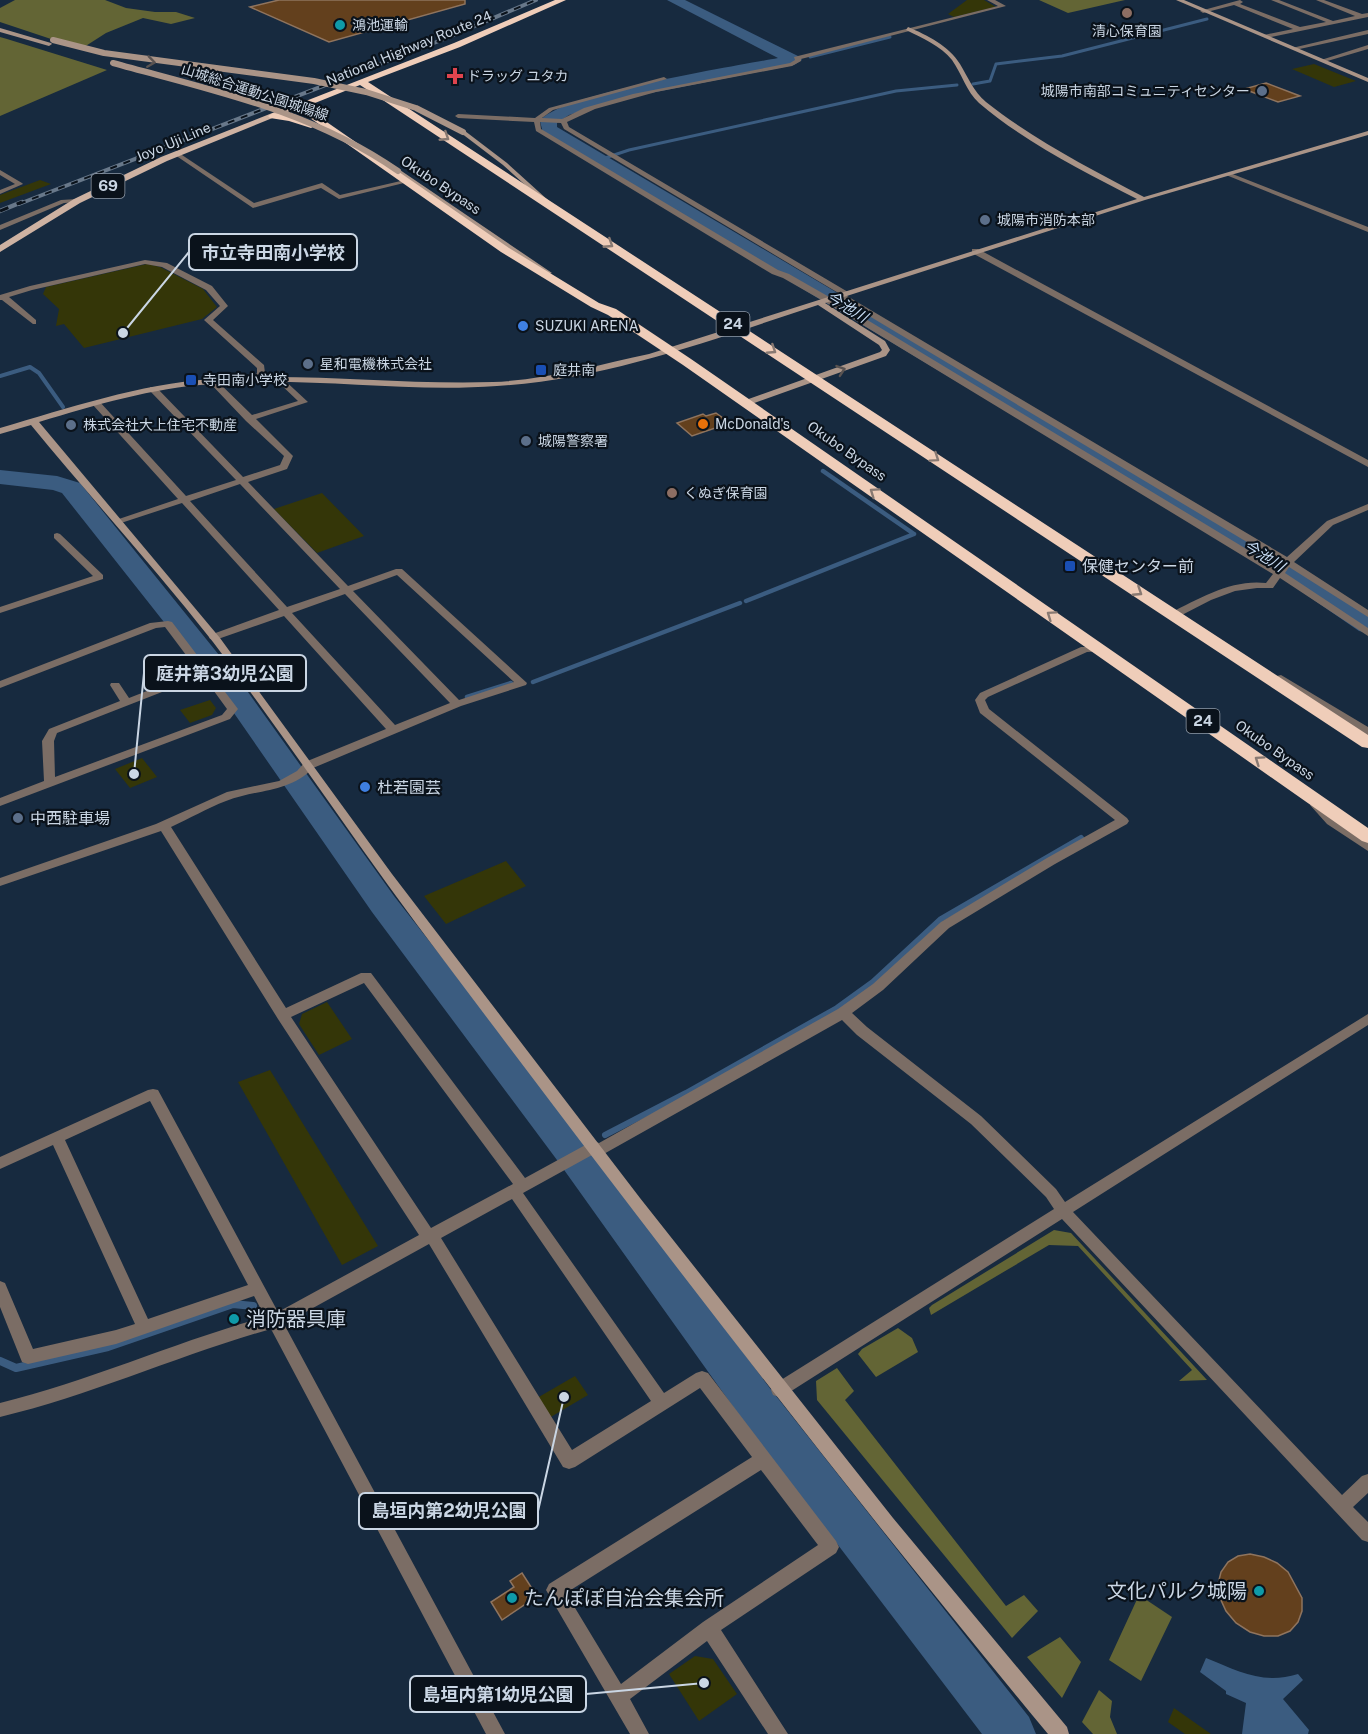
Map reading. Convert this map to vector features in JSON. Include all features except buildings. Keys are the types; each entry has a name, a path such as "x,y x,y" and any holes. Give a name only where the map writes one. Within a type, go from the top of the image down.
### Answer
{"highway":[{"name":"National Highway Route 24","path":"298,106 562,0"},
{"name":"24","path":"361,82 1368,743"},
{"name":"Okubo Bypass","path":"298,106 505,250 612,312 671,351 1368,837"},
{"path":"273,117 300,121 346,140"}],"main road":[{"name":"Joyo Uji Line","path":"0,249 78,201 177,154 298,106"}],"street":[{"path":"458,116 563,121 574,114 660,89 792,64 797,59 1003,6 990,0"},
{"path":"1179,0 1368,80"},
{"path":"1203,10 1247,0"},
{"path":"1274,0 1332,22"},
{"path":"1318,0 1366,16"},
{"path":"1234,3 1299,29"},
{"path":"1266,36 1366,16"},
{"name":"山城総合運動公園城陽線","path":"0,30 51,42 294,117 350,139 568,288"},
{"path":"909,30 946,51 953,58 975,96 1008,123 1143,199"},
{"path":"1295,48 1368,32"},
{"path":"51,42 121,58 294,78 364,92 424,111 463,132 505,164 554,208"},
{"path":"1324,60 1368,47"},
{"path":"1356,51 1368,56"},
{"path":"537,120 545,112 561,105 664,79"},
{"path":"537,120 538,130 545,136 775,272 786,276 882,343 886,350 879,357 746,403"},
{"path":"563,121 566,129 843,295 1285,567 1368,633"},
{"path":"0,431 153,389 212,381 281,380 425,385 498,383 577,372 671,351 975,251 1368,133"},
{"path":"177,154 253,206 322,185 339,197 405,182"},
{"path":"0,172 20,184 0,192"},
{"path":"1228,174 1368,230"},
{"path":"0,228 63,201 78,201"},
{"path":"975,251 1368,464"},
{"path":"2,297 145,262 164,266 209,288 224,306 207,320 261,367 261,373 256,380"},
{"path":"2,297 33,322"},
{"path":"824,302 1368,614"},
{"path":"249,419 304,402 281,380"},
{"path":"118,521 284,467 289,456 212,381"},
{"path":"153,389 345,591 457,704"},
{"path":"96,403 394,731"},
{"path":"33,421 214,637 309,765 383,871 592,1150 779,1390 1054,1732"},
{"path":"1174,615 1240,586 1252,584 1269,586 1330,523 1368,507"},
{"path":"0,610 100,577 57,536"},
{"path":"0,882 164,826 198,807 233,794 287,783 300,778 309,765 457,704 522,683 399,571 214,637"},
{"path":"1174,615 1368,732"},
{"path":"0,685 154,625 168,624 233,709 226,717 0,802"},
{"path":"0,1410 40,1401 234,1331 275,1321 843,1013 878,987 945,925 1123,821 984,711 980,705 980,700 984,695 1085,649 1100,649"},
{"path":"50,783 48,741 53,730 204,672"},
{"path":"115,685 126,702"},
{"path":"1307,794 1331,820 1368,847"},
{"path":"164,826 283,1015 430,1236 569,1461 702,1378 830,1547 709,1628 618,1697"},
{"path":"283,1015 366,976 518,1188 661,1403"},
{"path":"843,1013 862,1031 976,1120 1051,1193 1064,1211 1368,1534"},
{"path":"779,1390 1368,1019"},
{"path":"0,1163 153,1094 496,1734"},
{"path":"57,1138 144,1327"},
{"path":"0,1288 28,1357 116,1337 258,1288"},
{"path":"640,1734 555,1590 762,1460"},
{"path":"1342,1506 1368,1482"},
{"path":"709,1628 779,1734"}],"shaded area":[{"path":"967,0 984,0 996,7 954,17 948,14"},
{"path":"1314,64 1356,81 1334,87 1292,69"},
{"path":"40,180 51,184 0,203 0,195"},
{"path":"147,264 160,267 203,289 217,307 202,319 84,348 64,324 56,326 59,309 43,294 46,287"},
{"path":"322,493 364,536 317,553 274,509"},
{"path":"210,700 216,708 212,715 190,723 180,710"},
{"path":"142,758 157,777 130,788 115,769"},
{"path":"506,861 526,886 446,924 424,896"},
{"path":"327,1002 352,1039 319,1055 299,1024 302,1014"},
{"path":"270,1070 378,1246 342,1265 238,1082"},
{"path":"575,1376 588,1395 549,1418 537,1398"},
{"path":"695,1656 713,1659 737,1694 699,1721 669,1674"},
{"path":"1174,1708 1211,1734 1185,1734 1168,1722"}],"green space":[{"path":"15,0 105,0 126,8 176,12 195,18 171,24 143,18 106,33 81,49 0,22 0,8"},
{"path":"1039,0 1125,0 1068,13"},
{"path":"0,37 7,39 107,70 0,116"},
{"path":"1054,1230 1071,1233 1207,1380 1179,1381 1192,1370 1078,1246 1049,1245 931,1315 929,1308 932,1305"},
{"path":"898,1328 912,1338 918,1352 876,1377 858,1354 862,1349"},
{"path":"837,1368 854,1391 845,1400 1006,1606 1024,1595 1038,1611 1012,1638 817,1400 816,1381"},
{"path":"1139,1595 1172,1617 1141,1681 1109,1660"},
{"path":"1060,1637 1081,1662 1062,1698 1027,1657"},
{"path":"1099,1690 1112,1701 1110,1717 1117,1734 1093,1734 1082,1722"}],"water":[{"path":"1206,1658 1240,1672 1262,1677 1285,1677 1298,1674 1303,1680 1283,1699 1309,1730 1308,1734 1242,1734 1246,1703 1226,1694 1226,1691 1200,1672"}],"waterway":[{"name":"今池川","path":"674,0 794,60 617,95 563,111 548,121 549,129 1275,562 1368,625"},
{"path":"973,84 990,81 996,64 1062,56 1207,19"},
{"path":"810,57 890,37"},
{"path":"599,160 629,150 896,91 957,85"},
{"path":"0,376 30,367 39,373 63,407"},
{"path":"746,601 914,534 823,471"},
{"path":"0,477 57,483 71,488 230,687 383,904 570,1149 754,1401 1012,1734"},
{"path":"533,682 740,603"},
{"path":"467,697 511,683"},
{"path":"605,1135 686,1093 837,1008 873,982 941,919 1081,838"},
{"path":"0,1361 16,1368 108,1347 233,1304 253,1306"}],"railway":[{"path":"19,204 444,39 536,0"},
{"path":"0,211 22,202"}],"place":[{"name":"清心保育園","path":"1127,13"},
{"name":"鴻池運輸","path":"340,25"},
{"name":"ドラッグ ユタカ","path":"455,76"},
{"name":"城陽市南部コミュニティセンター","path":"1262,91"},
{"name":"城陽市消防本部","path":"985,220"},
{"name":"SUZUKI ARENA","path":"523,326"},
{"name":"市立寺田南小学校","path":"123,333"},
{"name":"星和電機株式会社","path":"308,364"},
{"name":"庭井南","path":"541,370"},
{"name":"寺田南小学校","path":"191,380"},
{"name":"McDonald's","path":"703,424"},
{"name":"株式会社大上住宅不動産","path":"71,425"},
{"name":"城陽警察署","path":"526,441"},
{"name":"くぬぎ保育園","path":"672,493"},
{"name":"保健センター前","path":"1070,566"},
{"name":"庭井第3幼児公園","path":"134,774"},
{"name":"杜若園芸","path":"365,787"},
{"name":"中西駐車場","path":"18,818"},
{"name":"消防器具庫","path":"234,1319"},
{"name":"島垣内第2幼児公園","path":"564,1397"},
{"name":"文化パルク城陽","path":"1259,1591"},
{"name":"たんぽぽ自治会集会所","path":"512,1598"},
{"name":"島垣内第1幼児公園","path":"704,1683"}]}
